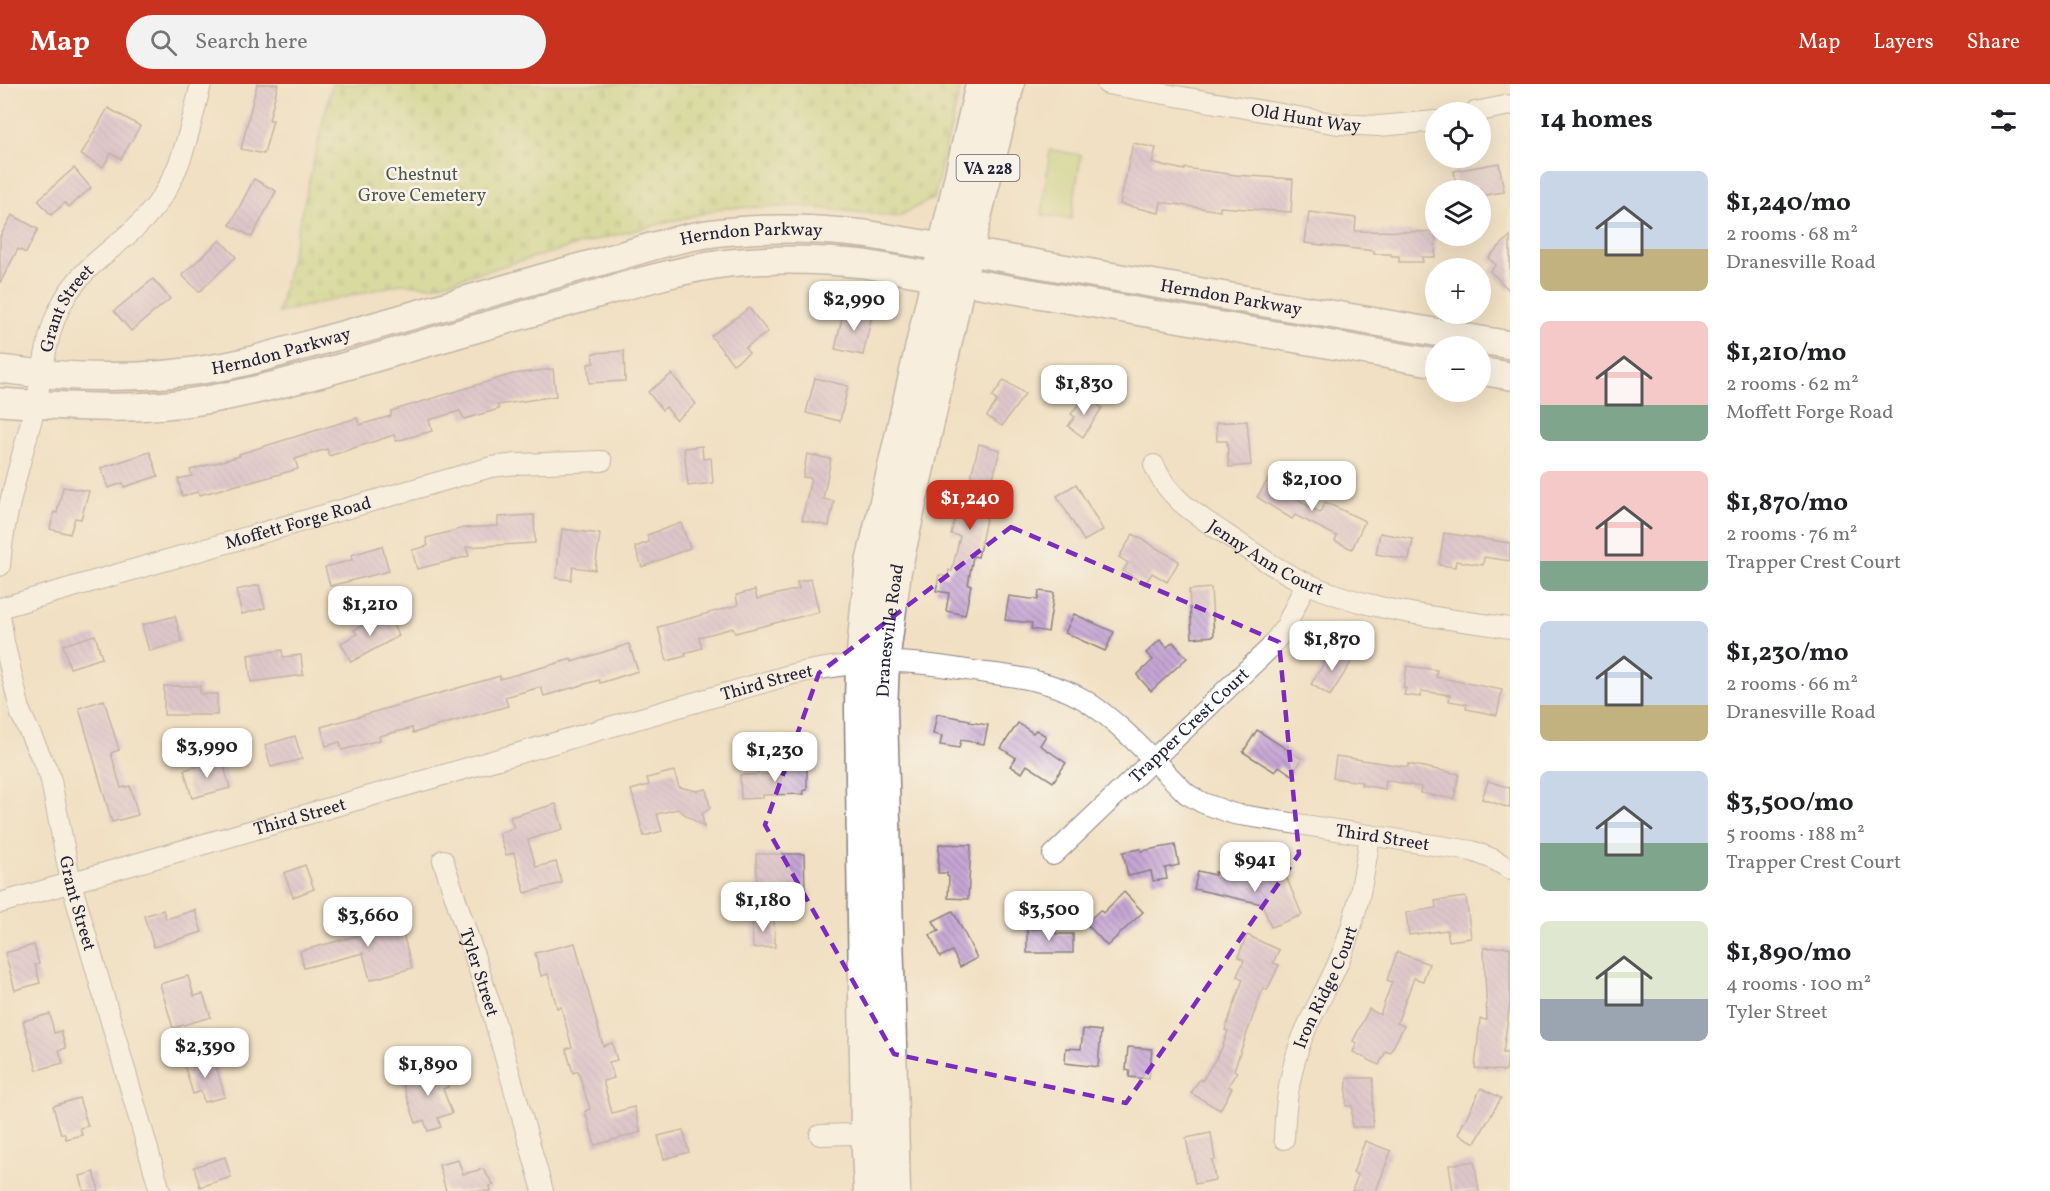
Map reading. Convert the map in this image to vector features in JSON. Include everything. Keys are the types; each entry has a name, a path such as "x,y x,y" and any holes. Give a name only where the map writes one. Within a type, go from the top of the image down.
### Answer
{"main road":[{"name":"Dranesville Road","path":"869,1191 866,1131 872,663 896,571 955,249 981,84"},
{"name":"Dranesville Road","path":"955,249 1009,84"},
{"name":"Herndon Parkway","path":"0,369 40,375 138,376 227,366 356,332 670,242 732,231 833,231 955,249 1510,345"},
{"name":"Herndon Parkway","path":"0,402 80,408 144,408 221,398 276,386 654,278 714,265 749,261 831,261 864,264 1425,361"},
{"path":"1491,373 1510,376"},
{"name":"Dranesville Road","path":"872,663 882,710 895,1191"}],"street":[{"name":"Grant Street","path":"0,566 14,485 36,405 47,340 58,311 81,276 100,256 146,218 163,197 176,175 184,154 201,84"},
{"name":"Old Hunt Way","path":"1107,84 1338,124 1379,126 1425,122"},
{"path":"1491,109 1510,105"},
{"name":"Moffett Forge Road","path":"0,608 491,467 602,460"},
{"name":"Jenny Ann Court","path":"1154,465 1171,494 1185,507 1275,567 1306,583 1374,606 1510,628"},
{"name":"Trapper Crest Court","path":"1053,855 1270,648 1286,626 1306,583"},
{"name":"Grant Street","path":"0,615 21,714 50,776 71,883 160,1191"},
{"name":"Third Street","path":"0,903 793,674 833,666 872,663 918,663 1031,679 1059,687 1106,715 1187,794 1203,803 1233,814 1265,820 1472,851 1510,869"},
{"name":"Iron Ridge Court","path":"1284,1139 1285,1104 1290,1077 1303,1036 1340,959 1354,915 1370,835"},
{"name":"Tyler Street","path":"443,860 493,1014 543,1191"},
{"path":"820,1135 853,1134 866,1131"}],"highlighted area":[{"path":"1011,527 1279,642 1299,854 1126,1103 894,1054 765,825 819,673"}],"green space":[{"name":"Chestnut Grove Cemetery","path":"332,84 961,84 934,198 897,217 803,206 725,208 588,242 433,286 400,284 278,313"},
{"path":"1050,150 1081,155 1071,219 1042,215"}],"building":[{"path":"257,84 278,84 269,120 273,120 264,154 241,149"},
{"path":"108,108 140,126 121,159 111,153 103,167 81,155"},
{"path":"1133,143 1156,148 1152,163 1185,170 1185,168 1293,179 1291,212 1220,207 1220,211 1161,202 1159,213 1120,204"},
{"path":"1499,163 1504,192 1491,194 1491,180 1455,180 1454,171 1491,168 1491,164"},
{"path":"74,168 91,188 69,207 65,203 51,215 38,200"},
{"path":"254,179 276,191 252,237 230,225"},
{"path":"1309,212 1356,218 1355,231 1425,232 1425,246 1435,246 1435,257 1422,257 1423,262 1399,262 1399,256 1391,256 1391,254 1374,254 1374,251 1305,243"},
{"path":"12,215 38,229 26,253 18,249 0,283 0,237"},
{"path":"1510,236 1510,291 1491,272 1496,265 1491,258 1488,258"},
{"path":"220,240 236,257 199,292 182,275"},
{"path":"153,279 170,299 131,331 114,311"},
{"path":"749,308 768,332 745,348 749,353 733,364 711,336"},
{"path":"844,309 872,315 863,355 835,349"},
{"path":"624,351 625,381 589,383 588,364 594,363 593,353"},
{"path":"553,369 556,396 497,405 499,409 464,419 460,411 429,420 432,431 396,441 394,435 329,456 327,449 295,459 298,469 199,495 198,492 182,496 178,479 192,476 190,470 357,418 359,425 391,416 391,411 513,374"},
{"path":"672,374 696,404 676,420 666,407 662,410 648,392"},
{"path":"815,378 848,386 840,421 806,413"},
{"path":"1004,380 1025,394 1002,426 987,416 997,401 992,397"},
{"path":"1085,396 1102,408 1083,437 1068,426 1075,417 1071,414"},
{"path":"1247,421 1251,465 1229,467 1227,441 1217,441 1216,423"},
{"path":"979,444 1000,450 985,510 988,510 978,557 973,556 968,585 971,585 965,615 946,611 949,593 936,591 939,575 948,577 949,570 952,571 960,536 951,534 955,517 963,519"},
{"path":"702,446 703,459 711,458 713,483 688,486 684,448"},
{"path":"150,452 158,476 124,487 123,483 108,488 101,468"},
{"path":"807,454 831,459 823,499 834,501 829,526 802,520 811,478 803,477"},
{"path":"1284,474 1296,481 1289,494 1320,513 1325,502 1365,521 1352,549 1335,541 1337,536 1295,515 1292,519 1257,497 1269,478 1278,483"},
{"path":"1076,484 1103,530 1084,541 1057,496"},
{"path":"63,487 89,491 81,519 75,518 70,534 50,529 54,512 57,513"},
{"path":"534,515 535,543 466,547 469,556 417,569 412,550 428,546 426,538 464,528 498,526 498,517"},
{"path":"681,523 690,548 642,567 635,547 649,542 647,535"},
{"path":"562,529 600,534 595,570 573,567 571,580 556,578"},
{"path":"1380,533 1413,539 1409,560 1376,554"},
{"path":"1444,533 1510,543 1510,561 1484,557 1483,565 1456,561 1455,567 1439,565"},
{"path":"1133,534 1179,561 1167,582 1152,573 1145,584 1123,571 1128,563 1119,557"},
{"path":"382,546 389,571 330,586 325,567 352,560 351,555"},
{"path":"811,579 819,612 735,633 733,628 699,637 702,648 685,653 686,656 667,661 658,627 738,605 736,595 755,590 757,599 799,589 797,582"},
{"path":"259,585 265,608 242,614 236,590"},
{"path":"1211,588 1214,636 1192,638 1189,590"},
{"path":"1039,591 1054,593 1048,632 1031,629 1032,623 1005,620 1009,596 1038,600"},
{"path":"386,613 399,636 351,662 341,643 357,634 354,630"},
{"path":"1074,614 1114,632 1105,651 1065,633"},
{"path":"175,616 182,642 149,651 142,625"},
{"path":"95,635 102,658 70,668 63,645"},
{"path":"1160,640 1167,647 1173,642 1187,658 1151,691 1137,675 1153,660 1146,653"},
{"path":"629,644 638,671 600,683 599,680 544,696 541,687 505,697 508,706 413,733 412,728 379,736 380,740 342,750 340,742 326,746 321,727 500,676 500,679 572,659 572,662"},
{"path":"1333,649 1352,661 1330,696 1311,684"},
{"path":"282,650 283,657 301,655 303,675 251,682 248,655"},
{"path":"1407,666 1437,670 1436,677 1502,690 1497,715 1466,709 1467,704 1449,701 1450,695 1421,691 1420,697 1404,695"},
{"path":"164,686 200,686 200,694 217,694 217,715 164,715"},
{"path":"104,700 119,750 111,753 121,788 130,786 138,815 112,822 79,708"},
{"path":"937,714 988,725 984,744 961,740 959,748 940,745 942,736 933,734"},
{"path":"1018,723 1033,733 1036,730 1046,736 1040,745 1066,763 1053,782 1027,765 1022,773 1010,766 1016,758 1001,748"},
{"path":"1257,730 1302,759 1292,775 1279,766 1275,772 1243,752"},
{"path":"295,736 302,759 271,767 265,745"},
{"path":"1336,756 1408,767 1408,764 1459,774 1454,799 1420,793 1421,787 1386,780 1385,789 1361,785 1362,782 1333,778"},
{"path":"222,759 230,788 192,798 184,770"},
{"path":"802,765 802,768 807,768 807,790 803,791 804,794 763,795 763,798 741,799 740,775 775,774 786,772 785,766"},
{"path":"674,771 679,787 697,791 706,789 710,808 702,814 704,827 677,809 657,814 662,831 644,836 631,790 649,785 647,778"},
{"path":"1488,781 1510,788 1510,808 1482,799"},
{"path":"556,804 563,829 528,840 536,867 556,862 562,883 525,893 514,853 506,855 499,833 514,828 510,817"},
{"path":"939,844 971,845 968,899 948,898 949,877 947,873 938,873"},
{"path":"1175,845 1179,865 1165,868 1167,879 1153,881 1151,871 1128,876 1123,852"},
{"path":"756,854 804,854 805,887 757,887"},
{"path":"305,865 314,889 293,897 284,873"},
{"path":"1283,869 1302,915 1271,927 1262,904 1194,889 1198,871 1256,880"},
{"path":"1124,892 1143,912 1107,946 1086,923 1100,910 1103,913"},
{"path":"1466,897 1471,938 1449,941 1447,930 1409,935 1406,913 1436,908 1435,901"},
{"path":"163,910 166,919 195,910 202,932 154,947 144,916"},
{"path":"953,911 977,958 960,967 952,951 940,957 930,935 939,931 933,921"},
{"path":"384,914 386,921 399,918 412,968 370,980 363,953 304,968 300,951 357,936 353,922"},
{"path":"752,919 774,919 775,947 753,948"},
{"path":"1056,928 1056,934 1073,934 1073,953 1027,953 1027,929"},
{"path":"1247,935 1279,950 1273,963 1279,965 1267,990 1263,988 1234,1070 1237,1072 1228,1086 1232,1088 1220,1110 1191,1093 1200,1079 1202,1081 1222,1048 1228,1031 1225,1030 1243,979 1237,976 1244,960 1238,957"},
{"path":"575,943 603,1046 612,1043 617,1060 609,1062 614,1078 603,1081 612,1113 634,1107 641,1132 595,1145 585,1111 590,1109 578,1071 573,1073 566,1049 572,1047 561,1007 557,1008 548,974 541,976 535,953"},
{"path":"34,945 39,964 35,965 40,983 15,990 5,953"},
{"path":"1510,947 1510,1003 1503,1053 1508,1053 1506,1071 1475,1068 1480,1019 1487,1020 1484,948"},
{"path":"1397,952 1429,964 1423,981 1414,978 1397,1023 1404,1026 1390,1053 1386,1051 1379,1065 1353,1052 1357,1043 1353,1041 1369,1009 1380,1015 1392,982 1387,980"},
{"path":"188,976 194,996 203,994 211,1017 173,1028 160,984"},
{"path":"50,1014 54,1033 61,1031 66,1048 59,1050 63,1063 37,1070 23,1021"},
{"path":"1083,1029 1101,1031 1098,1067 1065,1063 1066,1048 1081,1049"},
{"path":"1128,1047 1152,1049 1149,1079 1129,1077 1130,1071 1126,1070"},
{"path":"213,1055 225,1097 204,1102 201,1091 193,1094 184,1064"},
{"path":"441,1066 448,1087 443,1089 452,1113 438,1118 441,1127 428,1131 424,1120 416,1123 401,1080"},
{"path":"1347,1078 1373,1078 1373,1127 1352,1127 1352,1106 1346,1106"},
{"path":"1481,1088 1501,1098 1475,1143 1458,1134"},
{"path":"79,1098 88,1126 80,1128 82,1135 66,1139 64,1133 61,1134 53,1106"},
{"path":"683,1130 689,1152 664,1159 658,1136"},
{"path":"1211,1133 1215,1180 1195,1184 1186,1138"},
{"path":"1365,1141 1391,1151 1376,1191 1352,1191 1358,1175 1353,1173"},
{"path":"225,1157 231,1177 200,1187 194,1167"},
{"path":"458,1160 463,1174 483,1169 494,1185 490,1186 491,1191 446,1191 439,1165"},
{"path":"1474,1161 1479,1191 1453,1191 1449,1165"},
{"path":"94,1172 99,1191 84,1191 80,1176"}]}
